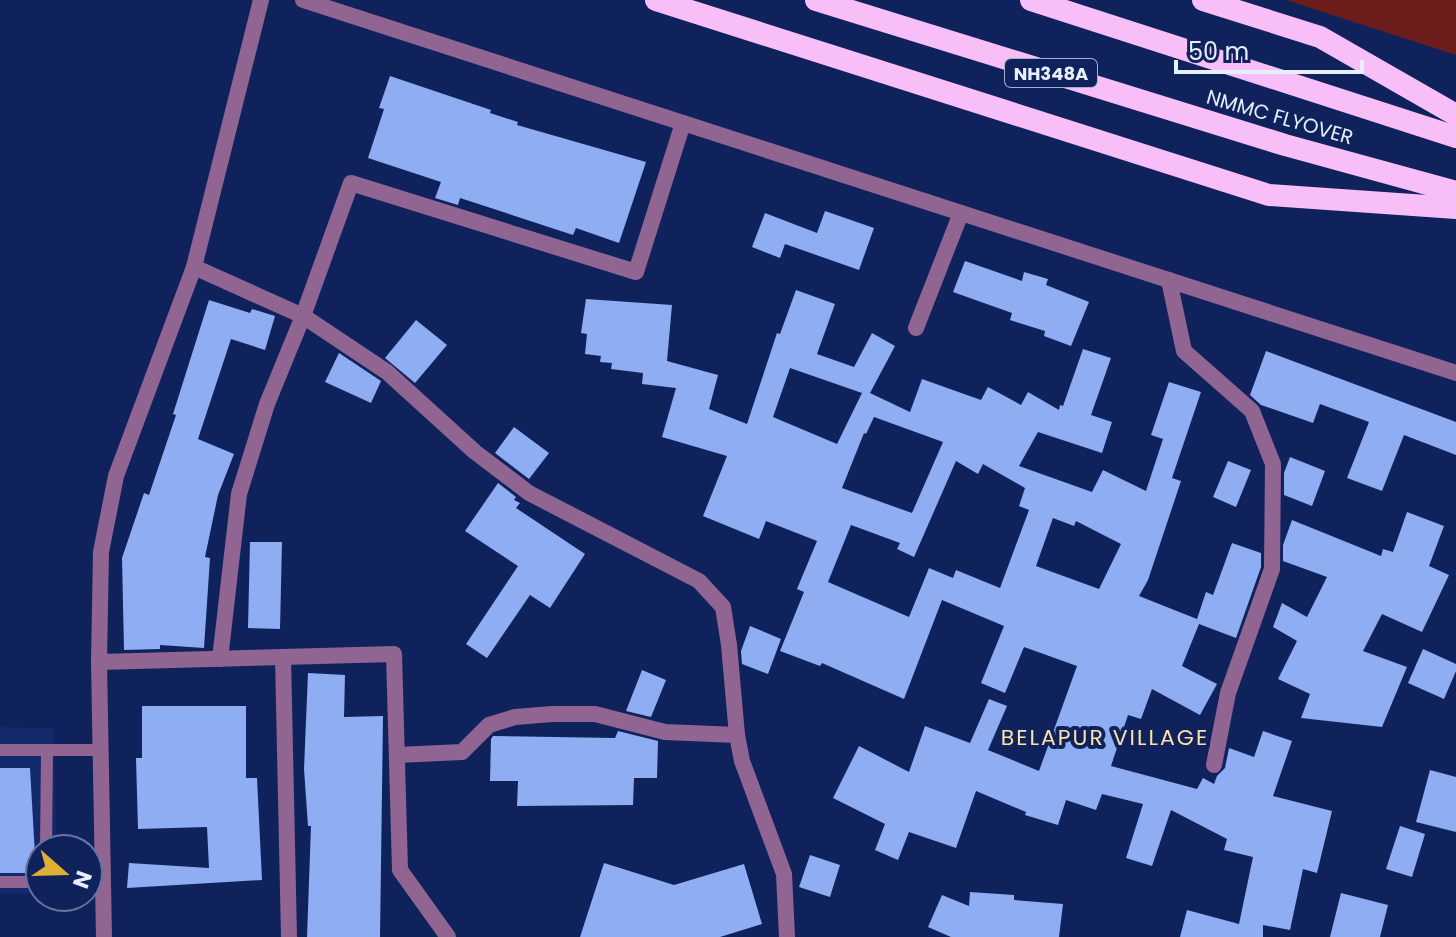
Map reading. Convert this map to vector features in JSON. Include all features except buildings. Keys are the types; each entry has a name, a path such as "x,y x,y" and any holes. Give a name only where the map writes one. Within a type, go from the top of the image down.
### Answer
{"highway":[{"path":"656,0 1269,195 1456,208"},
{"name":"NMMC FLYOVER","path":"816,0 1285,145 1456,192"},
{"name":"NMMC FLYOVER","path":"1031,0 1456,137"},
{"path":"1203,0 1320,37 1456,115"}],"street":[{"path":"97,833 101,750 101,552 116,476 194,267 261,0"},
{"path":"303,0 1456,373"},
{"path":"220,659 239,494 267,404 351,183 636,272 683,123"},
{"path":"916,328 961,213"},
{"path":"194,267 303,316 387,372 475,452 529,493 699,581 723,607 742,761 784,874 787,937"},
{"path":"1169,280 1184,351 1252,411 1273,464 1272,569 1228,693 1214,765"},
{"path":"99,662 394,654 400,870 448,937"},
{"path":"283,657 289,937"},
{"path":"397,755 462,752 489,725 515,717 552,714 595,714 665,732 737,735"},
{"path":"100,913 104,937"}],"lane":[{"path":"0,750 101,750"},
{"path":"46,833 47,750"},
{"path":"0,882 24,882"}],"shaded area":[{"path":"1286,0 1456,0 1456,55"},
{"path":"0,727 53,728 56,833 24,833 24,894 0,894"}],"district":[{"name":"BELAPUR VILLAGE","path":"1105,737"}]}
